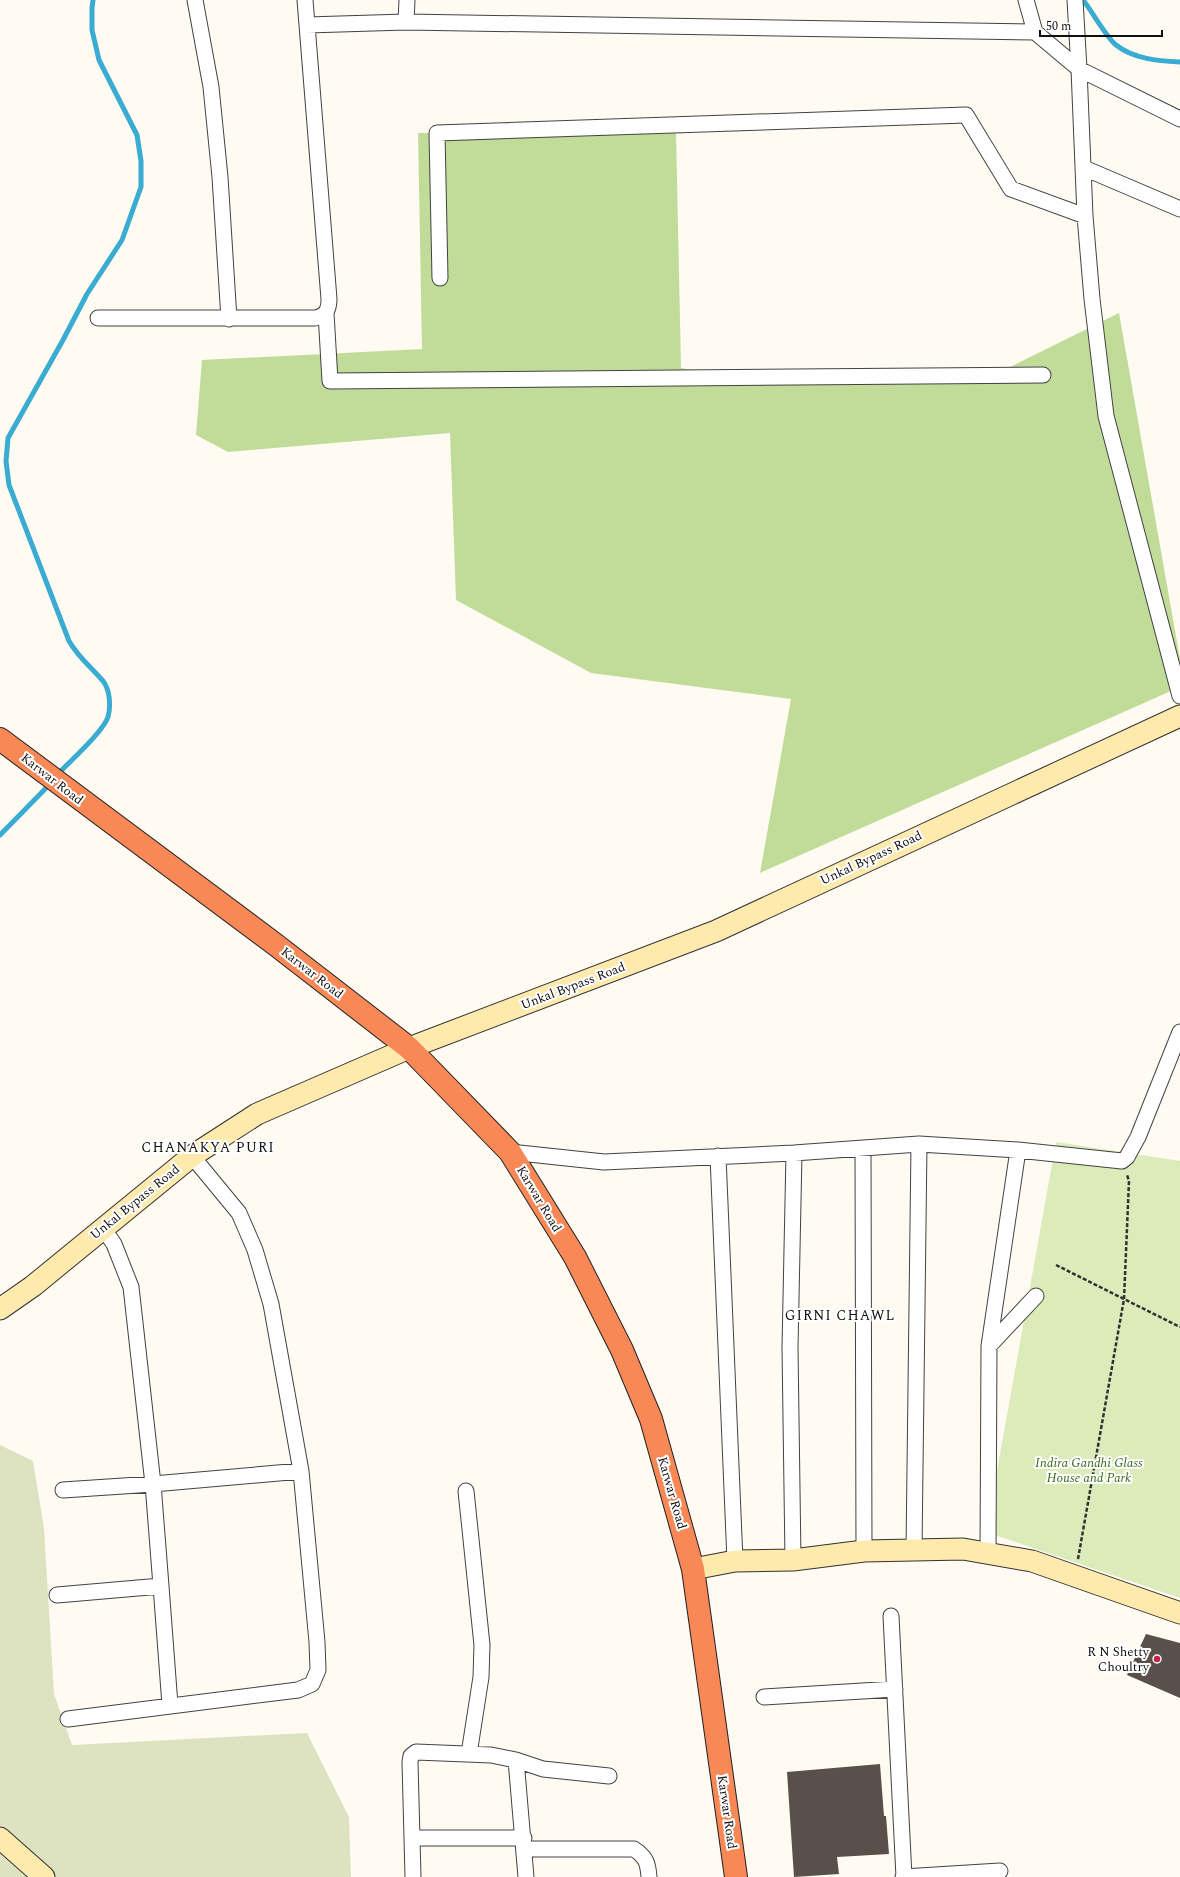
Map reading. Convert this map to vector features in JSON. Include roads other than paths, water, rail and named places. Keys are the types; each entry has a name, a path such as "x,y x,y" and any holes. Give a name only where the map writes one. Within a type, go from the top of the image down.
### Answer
{"highway":[{"name":"Karwar Road","path":"0,739 90,808 276,945 409,1048 510,1152 575,1257 622,1350 651,1419 693,1569 736,1877"}],"main road":[{"name":"Unkal Bypass Road","path":"0,1309 33,1286 192,1156 257,1114 409,1048 716,930 1180,716"},
{"path":"693,1569 735,1561 793,1560 864,1551 963,1549 1032,1561 1180,1613"},
{"path":"0,1838 44,1877"}],"street":[{"path":"195,0 212,94 220,177 229,319"},
{"path":"305,0 329,299 329,308 326,313 330,381 1044,375"},
{"path":"406,22 407,0"},
{"path":"1026,0 1035,32 1079,69 1180,119"},
{"path":"1075,0 1084,168 1085,216 1092,300 1108,422 1180,696"},
{"path":"307,25 406,22 1035,32"},
{"path":"440,278 437,133 966,116 1011,189 1085,216"},
{"path":"1084,168 1180,210"},
{"path":"98,318 315,318 326,313"},
{"path":"510,1152 604,1162 794,1153 919,1144 1018,1150 1122,1161 1128,1157 1138,1137 1180,1032"},
{"path":"914,1550 919,1144"},
{"path":"863,1148 864,1551"},
{"path":"988,1553 989,1346 1018,1150"},
{"path":"793,1560 790,1348 794,1153"},
{"path":"68,1719 298,1690 312,1684 318,1670 317,1642 301,1471 271,1304 255,1250 239,1213 192,1156"},
{"path":"718,1156 735,1561"},
{"path":"103,1228 114,1244 132,1287 153,1484 170,1705"},
{"path":"989,1346 1036,1296"},
{"path":"64,1490 301,1471"},
{"path":"466,1491 482,1645 481,1677 469,1754"},
{"path":"57,1595 161,1586"},
{"path":"891,1616 904,1877 1000,1871"},
{"path":"764,1697 895,1689"},
{"path":"413,1877 410,1762 412,1756 416,1752 491,1755 516,1760 543,1769 609,1776"},
{"path":"516,1760 526,1877"},
{"path":"412,1838 634,1850 643,1855 648,1866 649,1877"}],"waterway":[{"path":"57,775 100,731 108,717 110,703 107,689 103,681 81,657 69,641 9,485 6,461 8,438 87,294 122,240 141,187 141,161 137,135 99,60 92,30 93,0"},
{"path":"1083,0 1108,36 1123,50 1146,58 1180,62"},
{"path":"0,835 51,783"}],"place":[{"name":"R N Shetty Choultry","path":"1157,1659"}],"district":[{"name":"CHANAKYA PURI","path":"208,1147"},
{"name":"GIRNI CHAWL","path":"840,1315"}],"park label":[{"name":"Indira Gandhi Glass House and Park","path":"1089,1470"}]}
